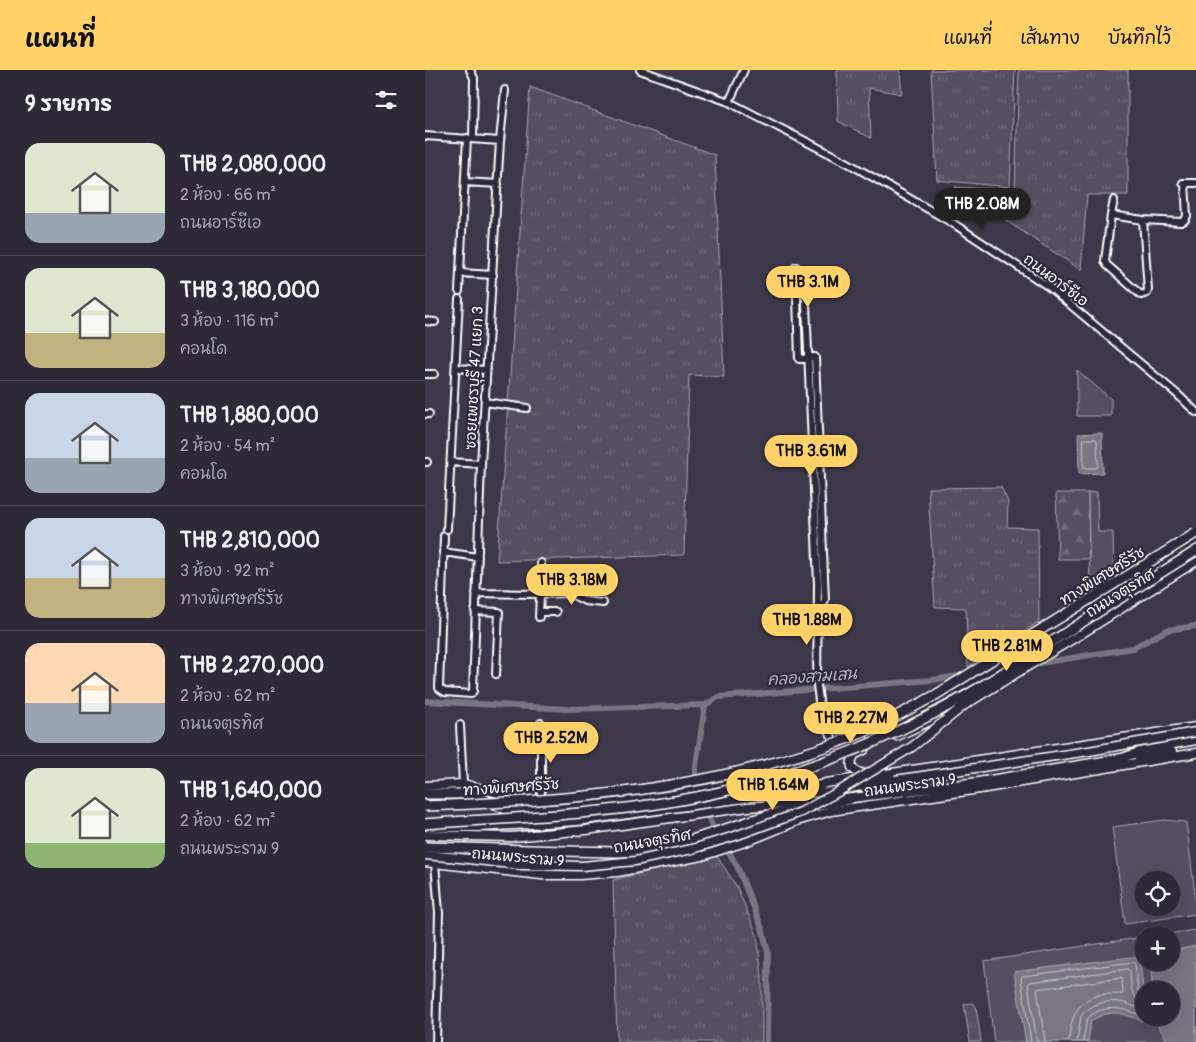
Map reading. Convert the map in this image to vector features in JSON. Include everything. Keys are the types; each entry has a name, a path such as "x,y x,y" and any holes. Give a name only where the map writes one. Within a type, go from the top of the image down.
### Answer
{"highway":[{"name":"ทางพิเศษศรีรัช","path":"425,806 501,803 629,792 748,770 801,755 893,718 934,696 1196,533"},
{"name":"ทางพิเศษศรีรัช","path":"425,825 623,808 722,792 804,768 884,737 926,718 971,693 1196,550"},
{"path":"425,794 461,794 486,799 539,824"},
{"path":"425,847 647,851 701,838 769,815 850,798"},
{"path":"508,810 553,807"}],"main road":[{"name":"ถนนจตุรทิศ","path":"553,807 645,797 707,785 775,769 836,748 932,704 1196,539"},
{"name":"ถนนจตุรทิศ","path":"425,855 519,865 582,866 635,861 692,849 735,836 801,812 912,747 966,704 1196,561"},
{"path":"836,748 845,756 854,755 966,704"},
{"name":"ถนนพระราม 9","path":"796,792 826,783 1196,727"},
{"name":"ถนนพระราม 9","path":"425,825 481,827 577,821 754,796 796,792 829,792 1196,732"},
{"name":"ถนนพระราม 9","path":"425,835 511,836 586,830 748,807 850,798 978,782 1122,758 1151,748 1196,740"},
{"name":"ถนนพระราม 9","path":"425,862 521,873 580,875 617,872 702,856 748,841 797,821 831,811 940,795 1196,751"},
{"path":"1122,758 1196,751"},
{"path":"854,755 850,762 852,768 857,773 872,776"},
{"path":"1016,755 1011,765 1019,775"},
{"path":"773,794 812,757"},
{"path":"1003,757 1008,765 1004,777"},
{"path":"940,795 978,782"},
{"path":"425,786 463,784 477,786 553,807"},
{"path":"769,815 831,811"},
{"path":"435,863 444,835"}],"street":[{"path":"459,291 465,182 474,78 470,70"},
{"name":"ถนนอาร์ซีเอ","path":"640,70 729,102 848,163 954,224 1049,287 1196,412"},
{"path":"729,102 744,70"},
{"name":"ซอยเพชรบุรี 47 แยก 3","path":"443,552 439,688 445,692 471,694 473,691 481,464 500,141 505,90"},
{"path":"425,136 500,141"},
{"path":"465,182 498,184"},
{"path":"1111,216 1174,222 1185,220 1187,216 1184,183 1196,183"},
{"path":"1114,200 1105,261 1107,265 1141,295 1144,295 1148,290 1143,220"},
{"path":"818,607 823,605 825,600 824,560 817,474 811,428 807,358 804,275 797,267 799,359 807,358 815,357 819,427 817,474 817,685 823,715 836,748"},
{"path":"460,273 493,275"},
{"path":"447,528 459,299"},
{"path":"425,321 435,322"},
{"path":"455,368 487,370"},
{"path":"425,374 433,374"},
{"path":"808,379 816,378"},
{"path":"485,402 527,408"},
{"path":"811,428 819,427"},
{"path":"451,462 481,464"},
{"path":"444,536 443,552 477,557"},
{"path":"817,560 824,560"},
{"path":"541,563 539,614 556,612"},
{"path":"476,593 569,593 585,601 603,603"},
{"path":"475,611 499,612 496,674"},
{"path":"541,724 541,804"},
{"path":"460,725 463,784"},
{"path":"435,863 439,913 436,1042"}],"green space":[{"path":"837,70 900,70 902,94 869,88 871,138 838,121"},
{"path":"931,70 1015,70 1010,187 937,180"},
{"path":"1019,70 1128,70 1128,195 1087,195 1081,270 955,187 1015,190"},
{"path":"530,87 715,155 724,377 689,375 684,555 497,561"},
{"path":"1077,370 1111,399 1111,416 1077,416"},
{"path":"1001,487 1008,502 1007,527 1038,528 1039,622 968,667 966,608 935,607 928,488"},
{"path":"1097,492 1098,532 1113,532 1114,573 1090,589 1088,493"},
{"path":"1056,493 1088,493 1089,559 1058,559"},
{"path":"1164,820 1186,822 1196,914 1125,924 1112,827"},
{"path":"716,855 737,887 757,935 762,977 762,1042 617,1042 613,880"},
{"path":"1196,930 1196,1042 994,1042 984,961 1135,938 1135,971 1180,971 1180,932"},
{"path":"972,1003 976,1006 981,1042 970,1042 964,1004"}],"water":[{"path":"1102,433 1103,473 1079,474 1078,434"},
{"path":"1196,946 1196,1042 1166,1042 1158,1026 1180,1026 1180,981 1152,981 1151,971 1180,971 1180,949"},
{"path":"1135,957 1135,971 1141,971 1142,981 1135,981 1135,1018 1117,1013 1098,1017 1091,1021 1088,1042 1026,1042 1014,972"}],"waterway":[{"name":"คลองสามเสน","path":"1034,664 1133,648 1167,630 1196,626"},
{"name":"คลองสามเสน","path":"425,701 567,709 705,705 719,697 932,680 965,675"},
{"path":"705,705 695,772 697,794 712,825 737,866 762,928 768,952 767,1042"}]}
